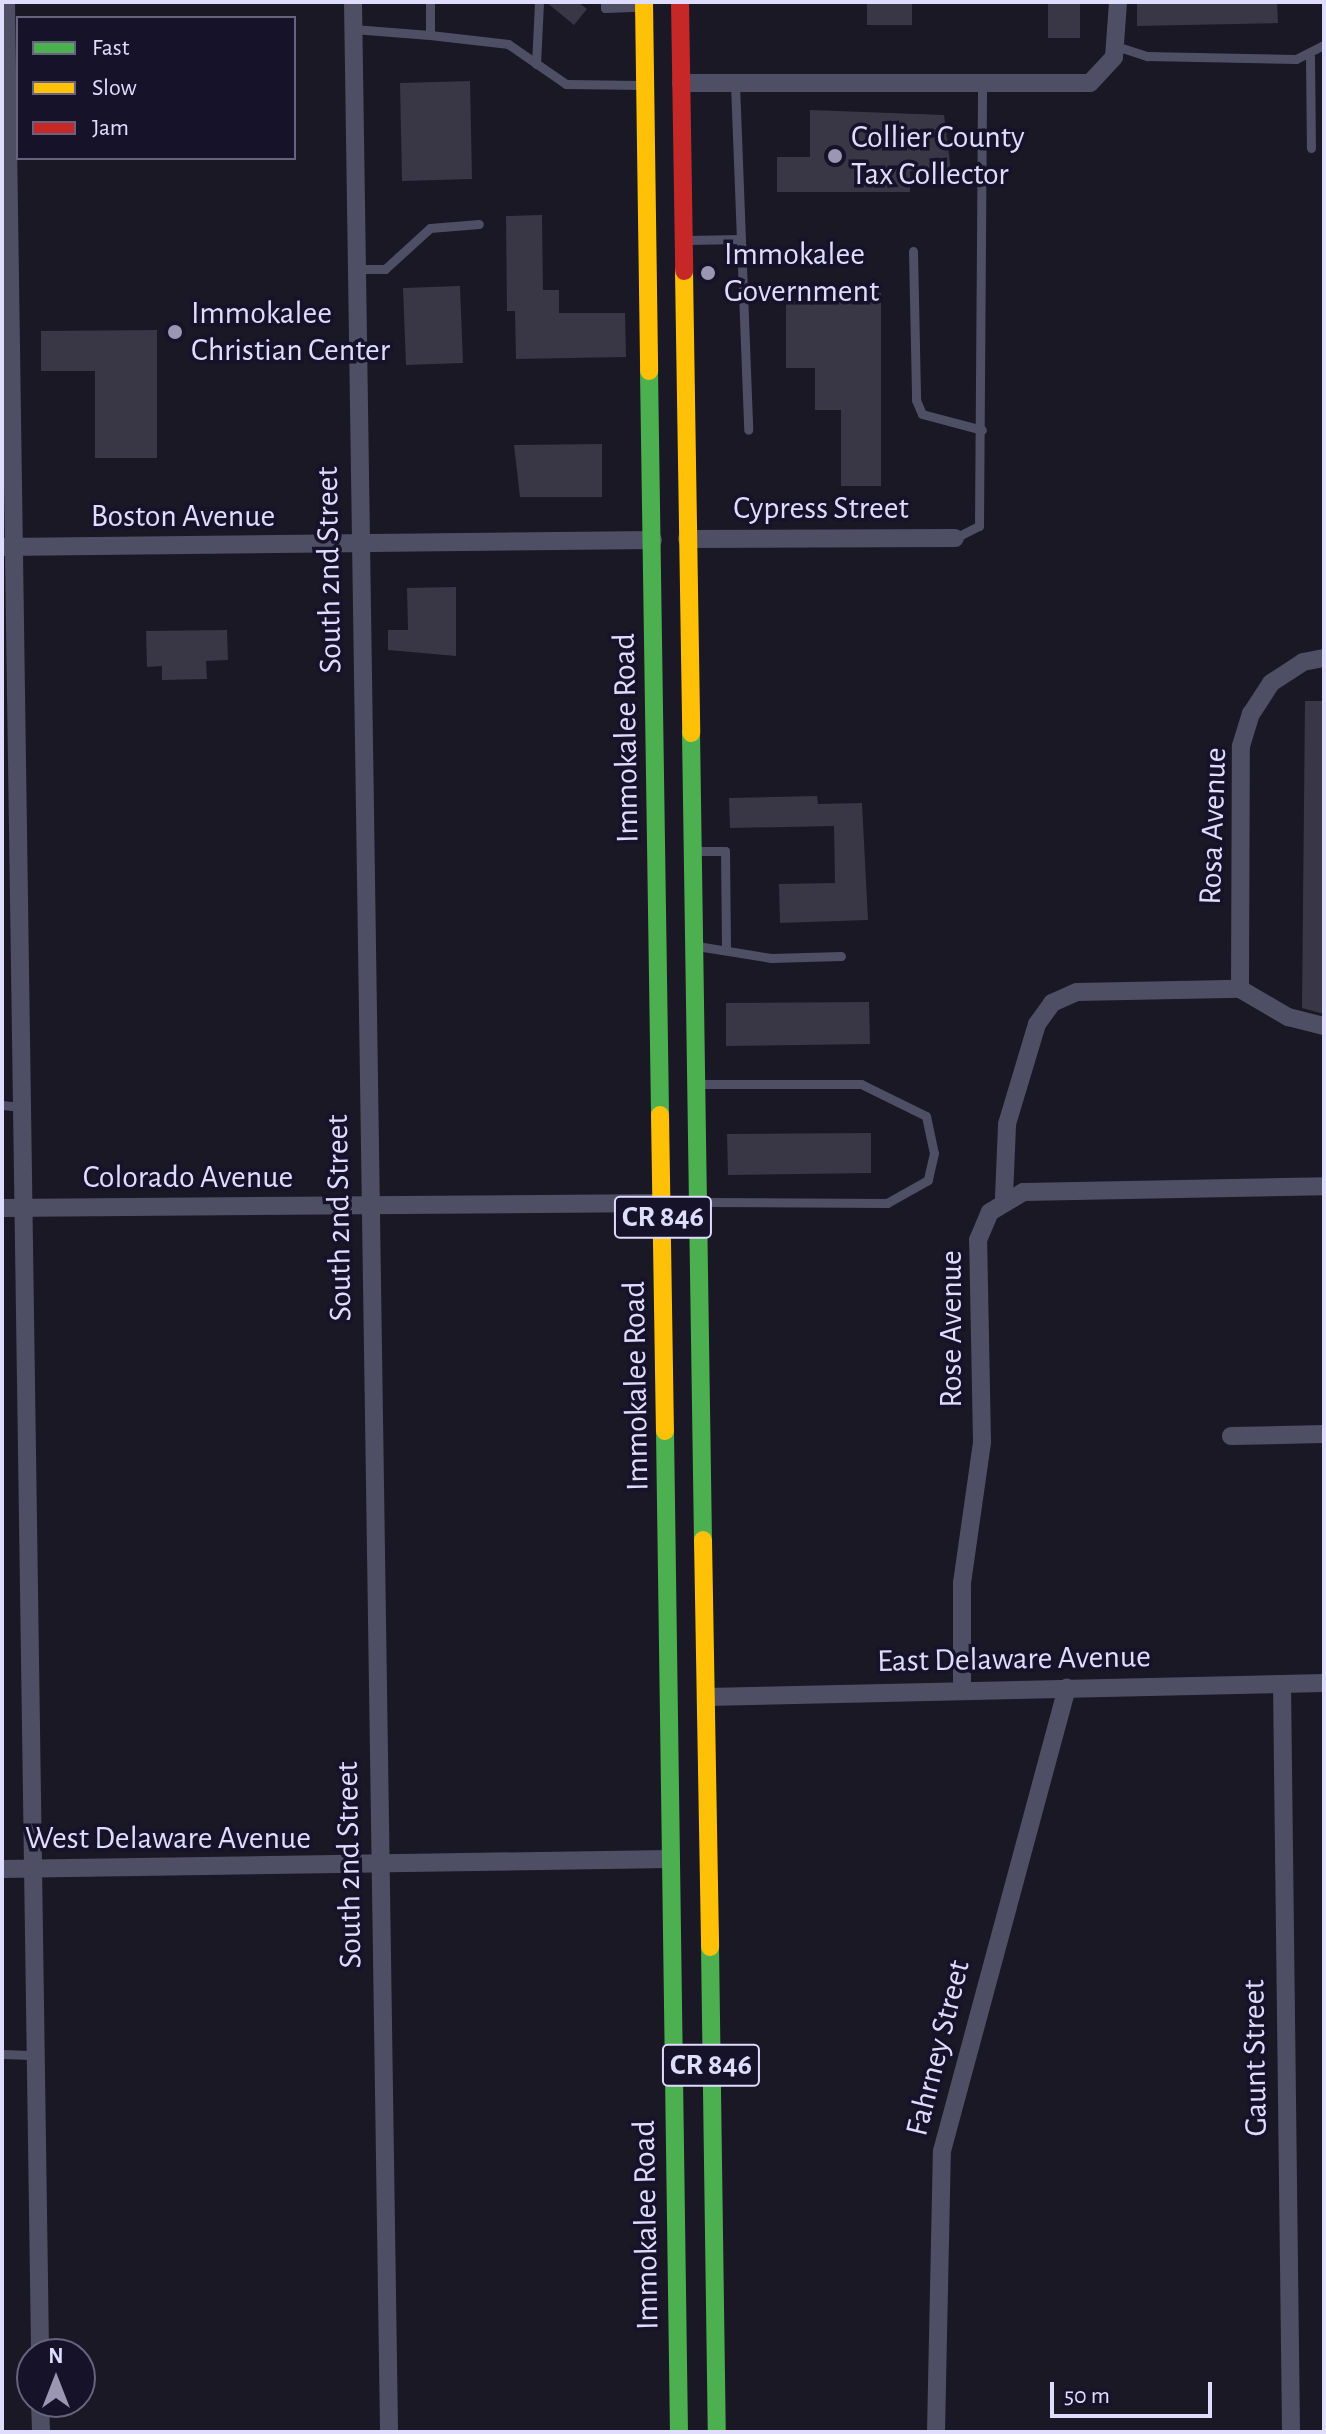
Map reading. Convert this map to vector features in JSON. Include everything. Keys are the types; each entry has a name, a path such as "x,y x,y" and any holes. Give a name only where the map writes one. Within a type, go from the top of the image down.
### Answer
{"main road":[{"name":"Immokalee Road","path":"680,2 717,2432"},
{"name":"Immokalee Road","path":"644,4 673,1697 670,1859 679,2432"},
{"path":"648,222 683,231"},
{"path":"653,540 687,539"},
{"path":"663,1203 699,1202"},
{"path":"673,1697 706,1697"},
{"path":"670,1859 708,1859"}],"street":[{"path":"6,2 11,1208 33,1869 40,2338"},
{"name":"South 2nd Street","path":"353,2 357,544 389,2432"},
{"path":"681,83 1090,83 1105,74 1116,46 1118,2"},
{"name":"Cypress Street","path":"687,539 955,538"},
{"name":"Boston Avenue","path":"7,547 653,540"},
{"name":"Rosa Avenue","path":"1240,989 1241,746 1271,683 1324,658"},
{"path":"1324,1026 1288,1017 1240,989 1077,992 1052,1003 1037,1024 1007,1124 1004,1197 1072,1189 1324,1186"},
{"name":"Rose Avenue","path":"962,1690 962,1583 982,1442 978,1240 1004,1197"},
{"name":"Colorado Avenue","path":"11,1208 663,1203"},
{"path":"1231,1436 1324,1434"},
{"name":"East Delaware Avenue","path":"706,1697 1324,1683"},
{"name":"Gaunt Street","path":"1282,1684 1291,2432"},
{"name":"Fahrney Street","path":"936,2432 942,2151 1067,1688"},
{"name":"West Delaware Avenue","path":"2,1869 379,1866 670,1859"}],"lane":[{"path":"430,2 430,35"},
{"path":"536,64 539,2"},
{"path":"605,2 605,8 644,4"},
{"path":"353,29 508,44 566,84 645,85"},
{"path":"1116,46 1147,56 1310,57 1324,45"},
{"path":"1310,57 1311,148"},
{"path":"955,538 979,526 982,83"},
{"path":"735,84 748,430"},
{"path":"355,269 385,269 430,228 479,224"},
{"path":"683,231 741,239"},
{"path":"913,251 916,400 922,414 982,430"},
{"path":"692,851 725,851 726,949"},
{"path":"694,946 771,958 841,956"},
{"path":"696,1084 861,1084 926,1116 934,1153 928,1180 887,1203 699,1202"},
{"path":"2,2054 36,2055"}],"building":[{"path":"546,2 578,2 587,9 574,25"},
{"path":"867,2 912,2 912,25 867,25"},
{"path":"1048,2 1080,2 1080,38 1048,38"},
{"path":"1137,2 1277,2 1278,23 1137,26"},
{"path":"470,81 472,179 402,181 400,83"},
{"path":"810,110 944,115 951,171 910,171 910,192 777,192 777,157 810,157"},
{"path":"542,215 543,290 559,290 559,313 625,313 626,357 516,359 515,311 507,311 506,216"},
{"path":"460,286 463,363 406,365 403,288"},
{"path":"815,293 881,293 881,486 841,486 841,410 815,410 815,368 786,368 786,302 815,302"},
{"path":"157,330 157,458 95,458 95,371 41,371 41,331"},
{"path":"602,444 602,497 520,497 514,445"},
{"path":"456,587 456,656 388,650 388,630 408,630 407,588"},
{"path":"227,630 228,660 206,661 207,679 162,680 162,666 147,667 146,631"},
{"path":"1305,701 1324,701 1324,1014 1302,1008"},
{"path":"817,796 818,804 862,803 868,920 780,923 779,884 835,883 834,826 730,828 729,798"},
{"path":"869,1002 870,1044 726,1046 726,1003"},
{"path":"871,1133 871,1173 728,1175 727,1134"}],"traffic: fast":[{"path":"649,371 660,1115"},
{"path":"691,733 703,1540"},
{"path":"665,1431 679,2432"},
{"path":"710,1947 717,2432"}],"traffic: slow":[{"path":"644,2 649,371"},
{"path":"684,271 691,733"},
{"path":"660,1115 665,1431"},
{"path":"703,1540 710,1947"}],"traffic: jam":[{"path":"680,2 684,271"}],"place":[{"name":"Collier County Tax Collector","path":"835,156"},
{"name":"Immokalee Government","path":"708,273"},
{"name":"Immokalee Christian Center","path":"175,332"}]}
